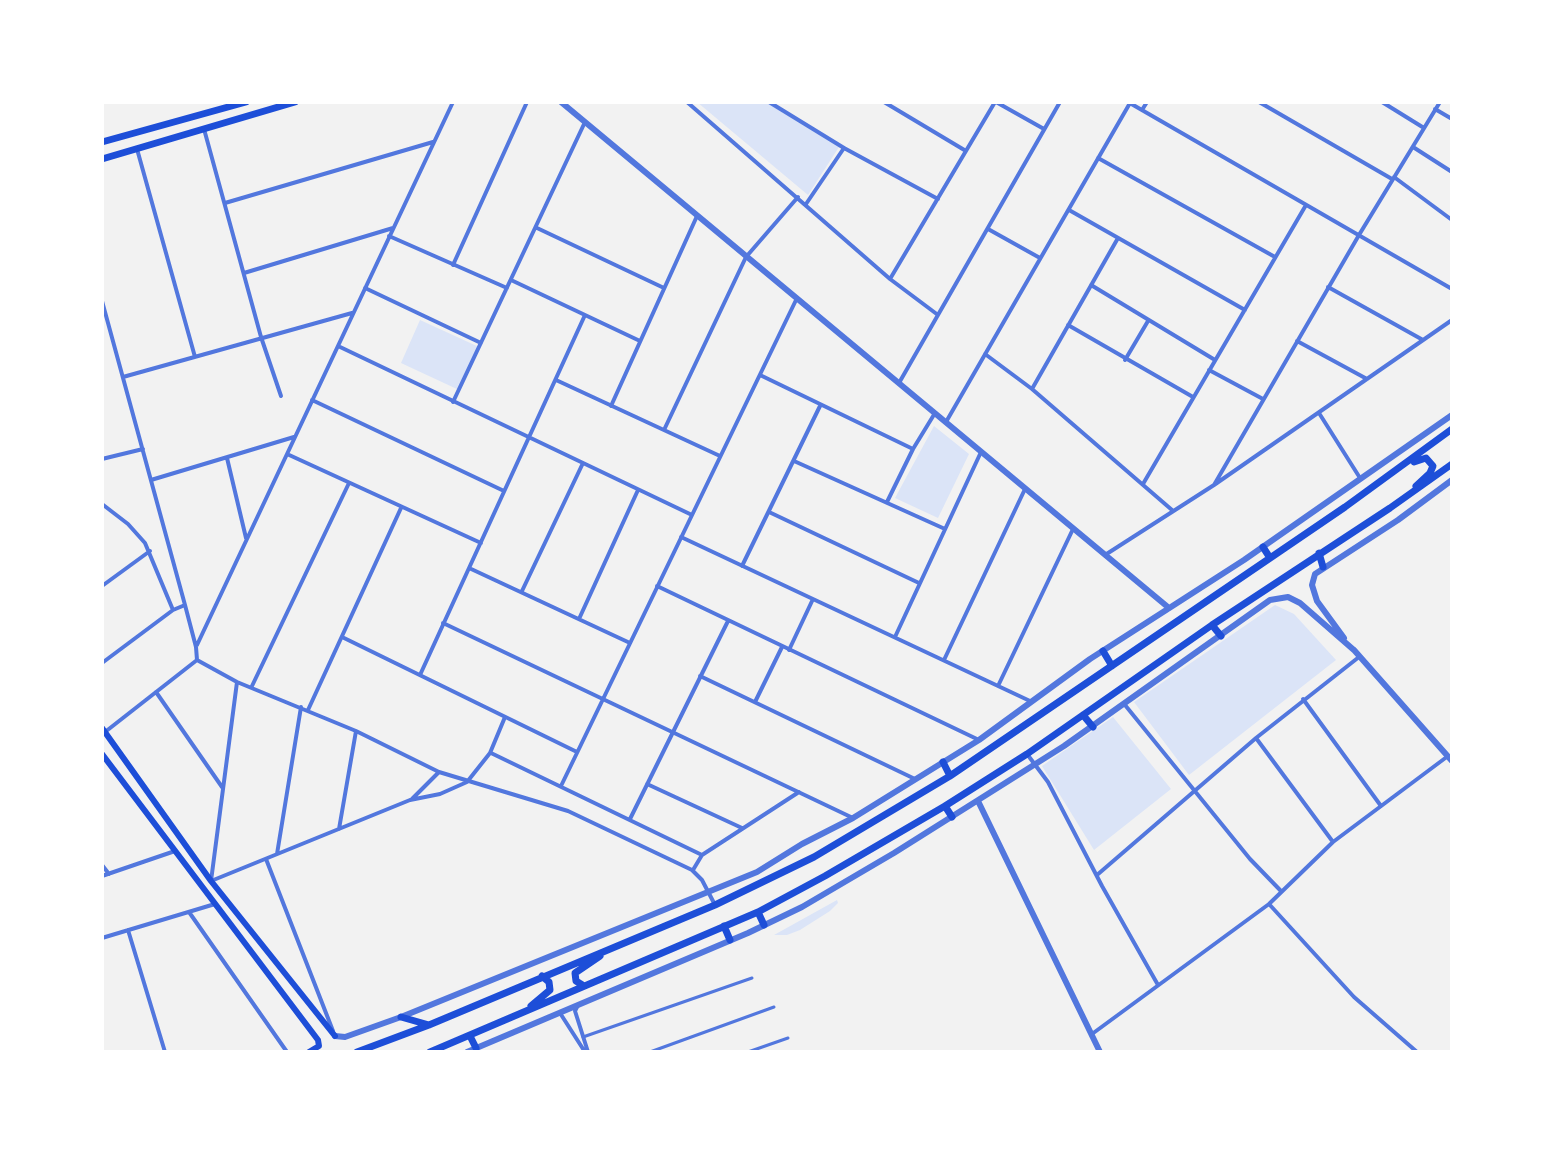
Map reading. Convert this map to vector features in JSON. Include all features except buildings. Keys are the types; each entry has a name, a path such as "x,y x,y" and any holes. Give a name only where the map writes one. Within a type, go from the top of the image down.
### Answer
{"main road":[{"path":"102,142 246,102"},
{"path":"102,159 295,102"},
{"path":"357,1052 715,905 814,857 950,776 1270,558 1452,429"},
{"path":"1385,478 1421,458 1433,464 1430,473 1390,508"},
{"path":"430,1052 758,912 945,806 1027,754 1452,464"},
{"path":"1263,547 1270,558"},
{"path":"1319,553 1323,567"},
{"path":"1212,625 1221,636"},
{"path":"1103,651 1112,666"},
{"path":"1083,715 1093,727"},
{"path":"104,730 211,881 335,1036"},
{"path":"102,754 318,1040 319,1046 309,1052"},
{"path":"943,762 950,776"},
{"path":"125,785 138,774"},
{"path":"945,806 952,817"},
{"path":"758,912 764,925"},
{"path":"724,926 730,940"},
{"path":"245,943 253,934"},
{"path":"584,986 576,981 575,973 618,944"},
{"path":"516,1016 550,990 549,982 542,976"},
{"path":"401,1017 429,1025"},
{"path":"470,1036 476,1048"}],"street":[{"path":"196,647 453,102"},
{"path":"453,265 527,102"},
{"path":"561,102 1169,608"},
{"path":"687,102 890,279 938,315"},
{"path":"769,102 844,148 938,199"},
{"path":"884,102 966,151"},
{"path":"890,279 995,102 1044,129"},
{"path":"899,383 1060,102"},
{"path":"946,422 1129,102 1451,287"},
{"path":"1142,110 1147,102"},
{"path":"1259,102 1393,178 1452,220"},
{"path":"1382,102 1424,128"},
{"path":"1392,108 1396,102"},
{"path":"1214,485 1328,287 1440,102"},
{"path":"1435,109 1452,119"},
{"path":"453,402 585,122"},
{"path":"204,129 261,337 281,396"},
{"path":"225,203 433,142"},
{"path":"1413,147 1452,172"},
{"path":"806,204 844,148"},
{"path":"137,149 195,357"},
{"path":"1098,158 1275,257"},
{"path":"664,430 746,257 798,197"},
{"path":"1143,484 1306,205"},
{"path":"1068,209 1245,310"},
{"path":"611,406 697,216"},
{"path":"536,227 664,288"},
{"path":"244,273 393,228"},
{"path":"988,229 1040,258"},
{"path":"389,236 507,288"},
{"path":"1032,389 1118,238"},
{"path":"511,280 640,341"},
{"path":"1091,285 1215,360"},
{"path":"1328,287 1423,340"},
{"path":"365,288 481,343"},
{"path":"561,786 797,298"},
{"path":"102,301 185,605 197,660"},
{"path":"123,377 353,313"},
{"path":"420,675 585,315"},
{"path":"1125,360 1149,320"},
{"path":"1105,555 1214,485 1452,320"},
{"path":"1068,325 1193,397"},
{"path":"1297,341 1367,379"},
{"path":"338,346 692,515"},
{"path":"985,354 1032,389 1172,510"},
{"path":"1209,370 1263,399"},
{"path":"760,375 913,449"},
{"path":"556,380 720,456"},
{"path":"312,400 504,491"},
{"path":"742,566 820,406"},
{"path":"887,502 935,413"},
{"path":"1319,413 1362,480"},
{"path":"266,859 335,1036 345,1037 401,1017 757,872 853,818 979,740 1103,651 1263,547 1452,415"},
{"path":"151,480 295,437"},
{"path":"102,459 143,449"},
{"path":"895,637 981,452"},
{"path":"287,454 481,543"},
{"path":"227,458 247,541"},
{"path":"794,461 945,529"},
{"path":"522,592 583,463"},
{"path":"1092,1034 1269,904 1333,842 1450,758 1357,654 1315,597 1313,578 1323,567 1398,520 1452,480"},
{"path":"252,686 349,483"},
{"path":"944,660 1026,489"},
{"path":"579,619 638,490"},
{"path":"102,504 128,524 150,551 173,610"},
{"path":"308,710 401,508"},
{"path":"769,512 919,583"},
{"path":"998,686 1073,528"},
{"path":"681,537 1032,702"},
{"path":"102,586 150,551"},
{"path":"469,568 630,643"},
{"path":"657,586 979,740"},
{"path":"467,1052 802,907 978,801 1093,727 1270,600 1288,597 1300,603 1357,654"},
{"path":"789,650 813,599"},
{"path":"102,663 173,610 185,605"},
{"path":"630,819 728,621"},
{"path":"443,623 853,818"},
{"path":"342,637 577,752"},
{"path":"755,702 782,647"},
{"path":"1097,875 1357,654"},
{"path":"197,660 237,682 356,731 439,772 568,811 692,870 710,892 715,905"},
{"path":"104,730 197,660"},
{"path":"700,676 917,780"},
{"path":"237,682 211,881 410,800 440,794 467,782 490,753 505,717"},
{"path":"156,692 223,788"},
{"path":"1303,699 1381,806"},
{"path":"1125,705 1250,859 1280,891"},
{"path":"277,854 301,707"},
{"path":"339,829 356,731"},
{"path":"1256,738 1333,842"},
{"path":"490,753 702,855"},
{"path":"1027,754 1048,782 1158,985"},
{"path":"410,800 439,772"},
{"path":"647,784 742,828"},
{"path":"692,870 702,855 799,792"},
{"path":"978,801 1100,1052"},
{"path":"102,876 175,851"},
{"path":"102,865 109,874"},
{"path":"102,938 215,904"},
{"path":"1269,904 1354,997 1417,1052"},
{"path":"189,912 287,1052"},
{"path":"128,930 165,1052"},
{"path":"583,1037 752,978"},
{"path":"580,1003 575,1011 586,1052"},
{"path":"650,1052 774,1007"},
{"path":"558,1012 586,1052"},
{"path":"748,1052 788,1038"}],"shaded area":[{"path":"697,102 766,102 839,147 808,195"},
{"path":"420,320 479,347 459,390 401,363"},
{"path":"934,426 969,454 938,518 895,498"},
{"path":"1275,605 1294,614 1336,660 1189,775 1134,702"},
{"path":"1113,717 1171,789 1094,850 1042,766"},
{"path":"837,900 838,903 830,911 800,930 787,935 774,935"}]}
